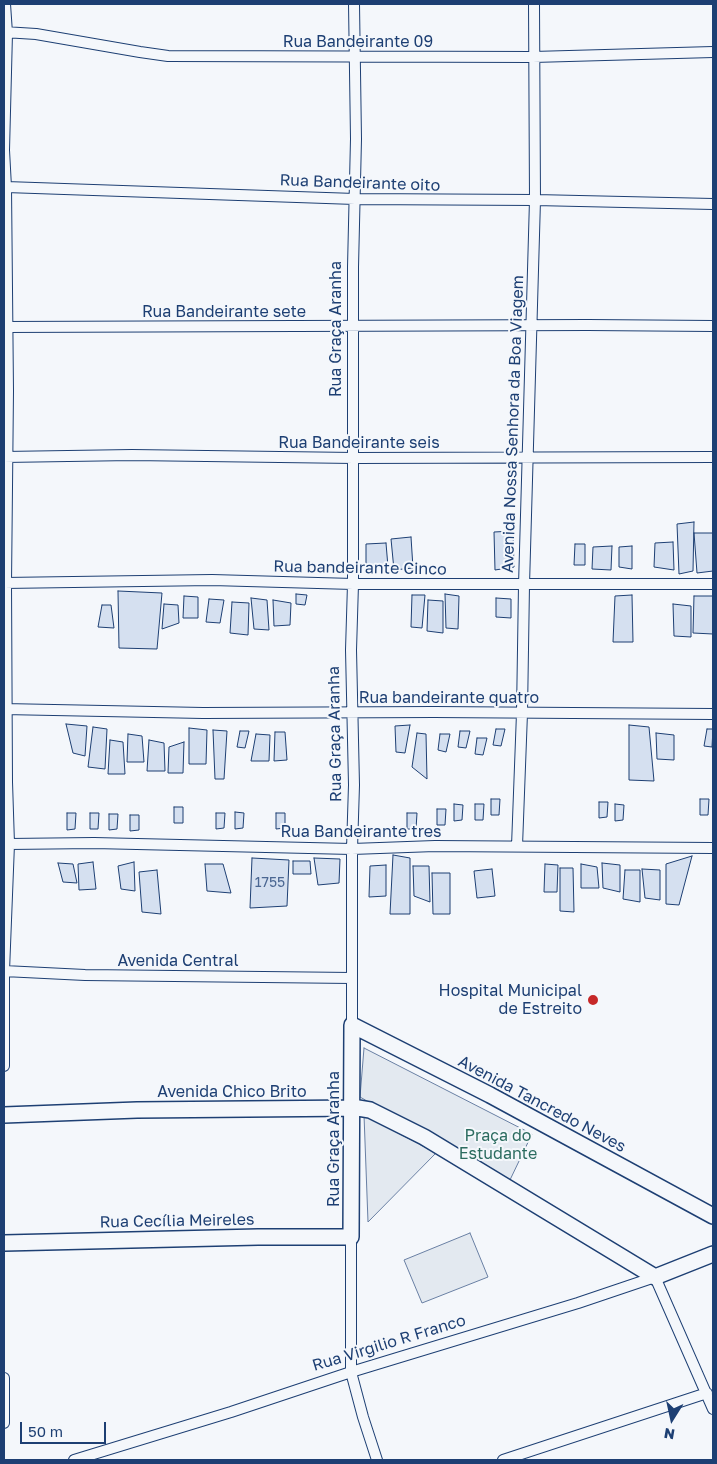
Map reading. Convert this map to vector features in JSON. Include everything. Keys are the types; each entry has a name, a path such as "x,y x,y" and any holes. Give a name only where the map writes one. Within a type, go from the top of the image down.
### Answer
{"main road":[{"name":"Rua Graça Aranha","path":"351,1237 352,1026"},
{"name":"Avenida Tancredo Neves","path":"352,1026 490,1095 713,1216"},
{"name":"Avenida Chico Brito","path":"4,1115 137,1110 352,1108 370,1110 424,1137 655,1277"},
{"name":"Rua Cecília Meireles","path":"4,1243 220,1237 351,1237"},
{"name":"Rua Virgilio R Franco","path":"655,1277 713,1254"}],"street":[{"path":"4,1066 4,971 9,844 5,710 5,4"},
{"name":"Rua Graça Aranha","path":"352,1026 354,785 351,650 354,458 353,267 356,139 354,4"},
{"name":"Avenida Nossa Senhora da Boa Viagem","path":"517,846 535,200 534,4"},
{"name":"Rua Bandeirante 09","path":"6,32 36,34 168,56 533,57 713,52"},
{"name":"Rua Bandeirante oito","path":"6,187 355,199 535,200 713,204"},
{"name":"Rua Bandeirante sete","path":"5,327 713,326"},
{"name":"Rua Bandeirante seis","path":"5,458 132,455 354,458 713,457"},
{"name":"Rua bandeirante Cinco","path":"5,583 212,580 353,584 713,584"},
{"name":"Rua bandeirante quatro","path":"5,710 203,713 713,714"},
{"name":"Rua Bandeirante tres","path":"9,844 94,843 352,849 435,846 713,848"},
{"name":"Avenida Central","path":"4,971 85,975 352,978"},
{"name":"Rua Graça Aranha","path":"351,1237 351,1372 363,1418 377,1460"},
{"path":"655,1277 713,1409"},
{"name":"Rua Virgilio R Franco","path":"74,1460 223,1415 351,1372 578,1303 655,1277"},
{"path":"4,1378 4,1423"},
{"path":"503,1460 707,1393"}],"green space":[{"name":"Praça do Estudante","path":"364,1048 532,1134 509,1182 360,1097"},
{"path":"364,1115 436,1153 368,1222"},
{"path":"470,1233 488,1277 422,1303 404,1260"}],"building":[{"path":"694,522 693,571 679,574 677,524"},
{"path":"513,531 514,567 495,570 494,532"},
{"path":"694,533 713,533 713,571 697,573"},
{"path":"411,537 413,568 394,570 391,539"},
{"path":"673,542 674,570 654,567 655,543"},
{"path":"386,543 388,567 366,565 366,544"},
{"path":"575,544 585,544 585,565 574,565"},
{"path":"612,546 611,570 592,569 593,547"},
{"path":"632,546 632,569 619,567 619,547"},
{"path":"118,591 162,593 157,649 119,648"},
{"path":"296,594 307,595 305,605 296,604"},
{"path":"445,594 459,596 458,629 446,628"},
{"path":"412,595 425,595 422,628 411,627"},
{"path":"632,595 633,642 613,642 615,596"},
{"path":"184,596 198,597 198,618 183,618"},
{"path":"694,596 713,596 713,634 693,633"},
{"path":"251,598 267,600 269,630 254,629"},
{"path":"496,598 511,599 511,618 496,617"},
{"path":"209,599 224,600 220,623 206,622"},
{"path":"273,600 291,603 290,625 274,626"},
{"path":"428,600 443,601 443,633 427,631"},
{"path":"232,602 249,603 248,635 230,633"},
{"path":"164,604 178,605 179,623 162,629"},
{"path":"673,604 691,606 691,637 674,636"},
{"path":"102,605 111,605 114,628 98,627"},
{"path":"66,724 87,726 85,756 73,753"},
{"path":"410,725 405,753 396,752 395,726"},
{"path":"629,725 649,727 654,781 629,780"},
{"path":"93,727 107,729 105,769 88,767"},
{"path":"189,728 207,730 206,764 189,764"},
{"path":"496,729 505,729 501,746 493,745"},
{"path":"707,729 713,729 712,747 704,746"},
{"path":"213,730 227,731 224,779 215,779"},
{"path":"240,731 249,731 245,748 237,747"},
{"path":"460,731 470,731 466,748 458,747"},
{"path":"275,732 285,732 287,760 274,761"},
{"path":"417,733 426,734 427,779 412,767"},
{"path":"656,733 674,735 674,760 657,759"},
{"path":"128,734 142,736 144,762 127,762"},
{"path":"256,734 270,735 269,761 251,761"},
{"path":"440,734 450,734 446,752 438,750"},
{"path":"477,738 487,738 483,755 475,754"},
{"path":"110,740 123,742 125,774 108,774"},
{"path":"149,740 164,743 165,771 147,771"},
{"path":"184,742 183,773 168,773 169,747"},
{"path":"491,799 500,799 499,815 491,815"},
{"path":"700,799 709,799 708,815 700,815"},
{"path":"599,802 608,802 607,817 599,818"},
{"path":"454,804 463,805 462,820 454,821"},
{"path":"475,804 484,804 483,820 475,820"},
{"path":"615,804 624,805 623,820 615,821"},
{"path":"174,807 183,807 183,823 174,823"},
{"path":"437,809 446,809 445,825 437,825"},
{"path":"235,812 244,813 243,828 235,829"},
{"path":"67,813 76,813 75,829 67,830"},
{"path":"90,813 99,813 98,829 90,829"},
{"path":"216,813 225,813 224,828 216,829"},
{"path":"276,813 285,813 285,828 276,829"},
{"path":"407,813 417,813 416,829 407,829"},
{"path":"109,814 118,814 117,829 109,830"},
{"path":"130,815 139,815 139,830 130,831"},
{"path":"393,855 410,858 410,914 390,914"},
{"path":"692,856 679,905 666,904 666,864"},
{"path":"252,858 289,860 287,906 250,908"},
{"path":"314,858 340,859 339,883 318,885"},
{"path":"293,861 310,861 311,874 293,874"},
{"path":"93,862 96,889 79,890 78,864"},
{"path":"134,862 135,891 121,889 118,866"},
{"path":"58,863 73,864 77,883 63,882"},
{"path":"602,863 620,865 620,892 603,888"},
{"path":"205,864 223,864 231,893 207,891"},
{"path":"545,864 558,865 557,892 544,892"},
{"path":"581,864 597,867 599,888 581,888"},
{"path":"386,865 386,896 369,897 370,866"},
{"path":"413,866 429,866 430,902 414,896"},
{"path":"560,868 573,868 574,912 560,911"},
{"path":"492,869 495,896 477,898 474,871"},
{"path":"642,869 660,870 660,900 645,898"},
{"path":"157,870 161,914 142,912 139,872"},
{"path":"625,870 640,870 640,902 623,899"},
{"path":"432,873 450,873 450,914 433,914"}],"place":[{"name":"Hospital Municipal de Estreito","path":"593,1000"}]}
